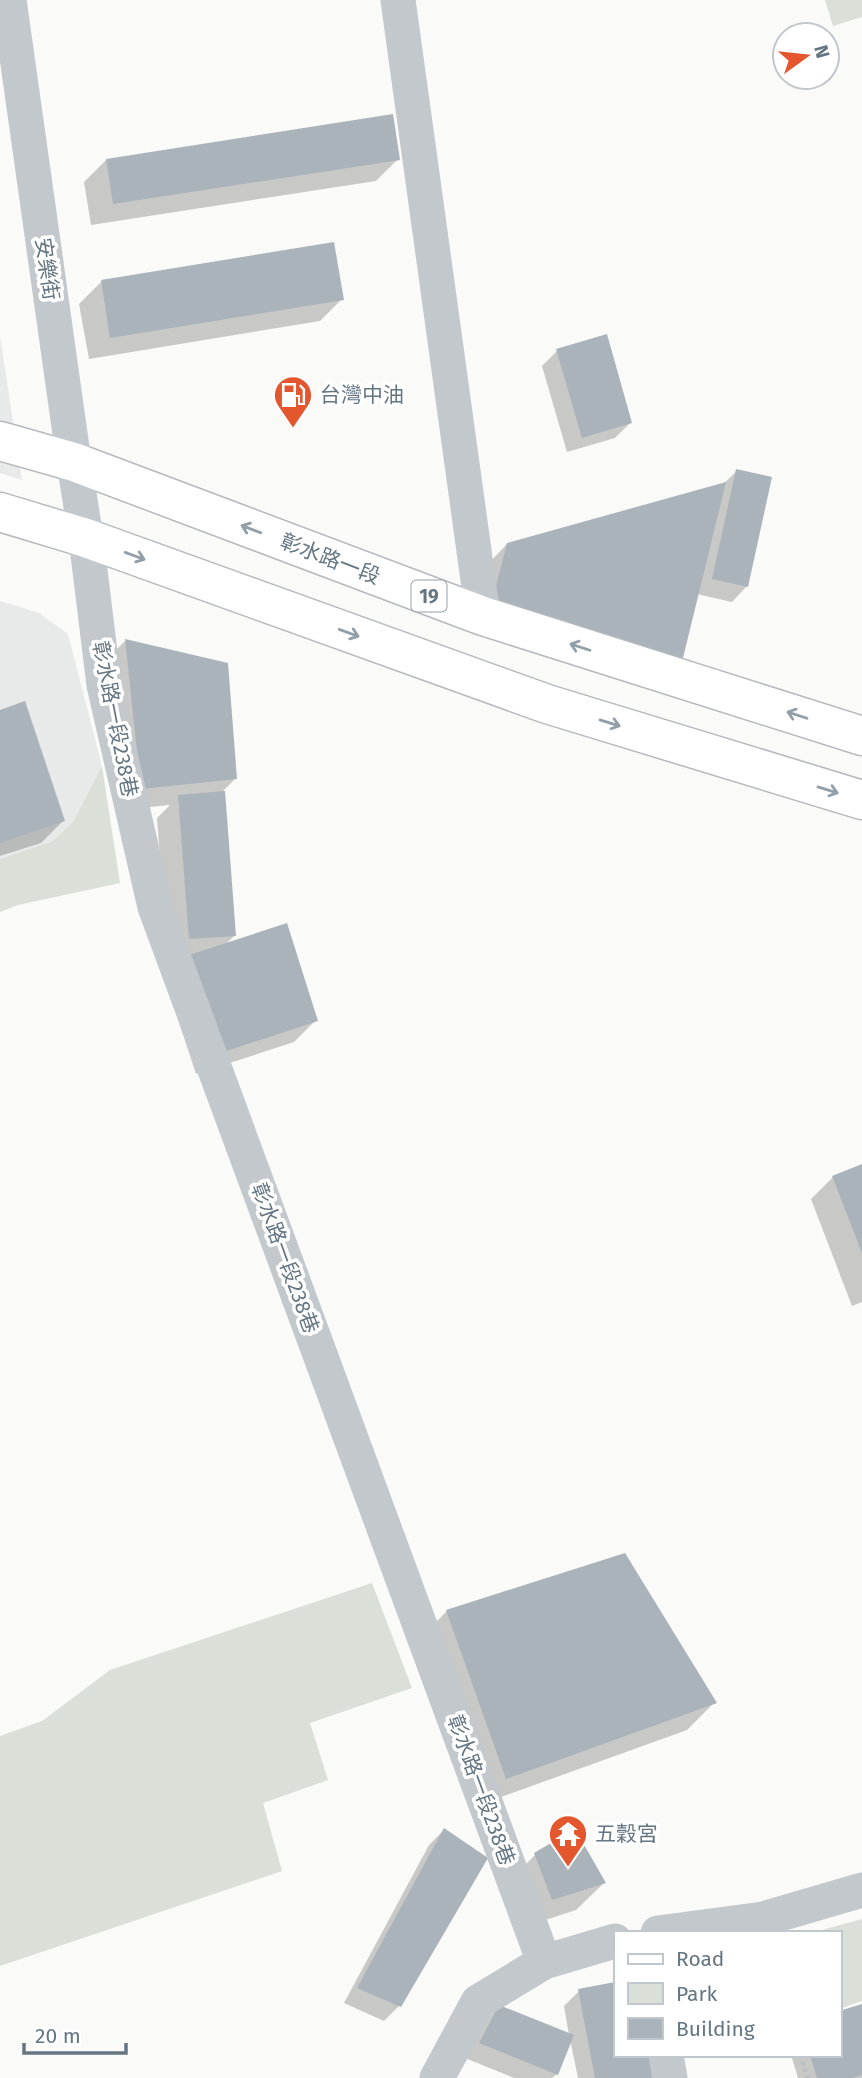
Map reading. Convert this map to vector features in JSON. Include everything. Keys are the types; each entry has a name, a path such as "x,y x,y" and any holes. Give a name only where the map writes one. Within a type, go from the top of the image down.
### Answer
{"main road":[{"name":"彰水路一段","path":"0,441 74,462 483,616 862,736"},
{"path":"0,512 86,538 547,704 862,800"}],"street":[{"name":"安樂街","path":"9,0 86,538"},
{"path":"398,0 483,616"},
{"name":"彰水路一段238巷","path":"86,538 104,685 155,907 544,1962"},
{"path":"674,1931 763,1919 862,1890"},
{"path":"437,2078 478,2002 544,1962 614,1941"},
{"path":"666,2057 670,2078"}],"path":[{"path":"802,2057 807,2078"}],"shaded area":[{"path":"0,336 22,480 0,473"},
{"path":"0,601 39,613 68,634 102,766 73,822 53,841 0,859"}],"green space":[{"path":"825,0 862,0 862,17 841,24 841,21 831,21"},
{"path":"102,766 120,883 18,905 0,912 0,859 53,841 73,822"},
{"path":"372,1583 412,1688 310,1723 328,1780 263,1803 282,1871 0,1966 0,1736 42,1721 110,1670"},
{"path":"862,1919 862,2001 841,2008 841,1931 818,1931"}],"building":[{"path":"393,114 400,160 113,204 106,159"},
{"path":"334,242 344,300 110,338 101,280"},
{"path":"607,334 632,423 582,438 556,349"},
{"path":"736,469 772,477 748,587 712,579"},
{"path":"726,482 683,658 490,609 507,543"},
{"path":"125,639 228,663 237,779 141,789"},
{"path":"25,701 65,821 0,843 0,710"},
{"path":"225,791 236,936 189,939 178,795"},
{"path":"287,923 318,1021 217,1054 186,956"},
{"path":"862,1164 862,1253 832,1176"},
{"path":"625,1553 717,1703 506,1779 446,1610"},
{"path":"444,1828 488,1858 401,2007 357,1988"},
{"name":"五穀宮","path":"575,1829 606,1883 552,1900 534,1853"},
{"path":"614,1982 614,2057 652,2057 656,2078 595,2078 578,1989"},
{"path":"862,2004 862,2075 852,2078 817,2078 811,2057 841,2057 841,2010"},
{"path":"499,2005 574,2035 558,2075 479,2043"}],"place":[{"name":"台灣中油","path":"293,429"},
{"name":"五穀宮","path":"568,1868"}]}
